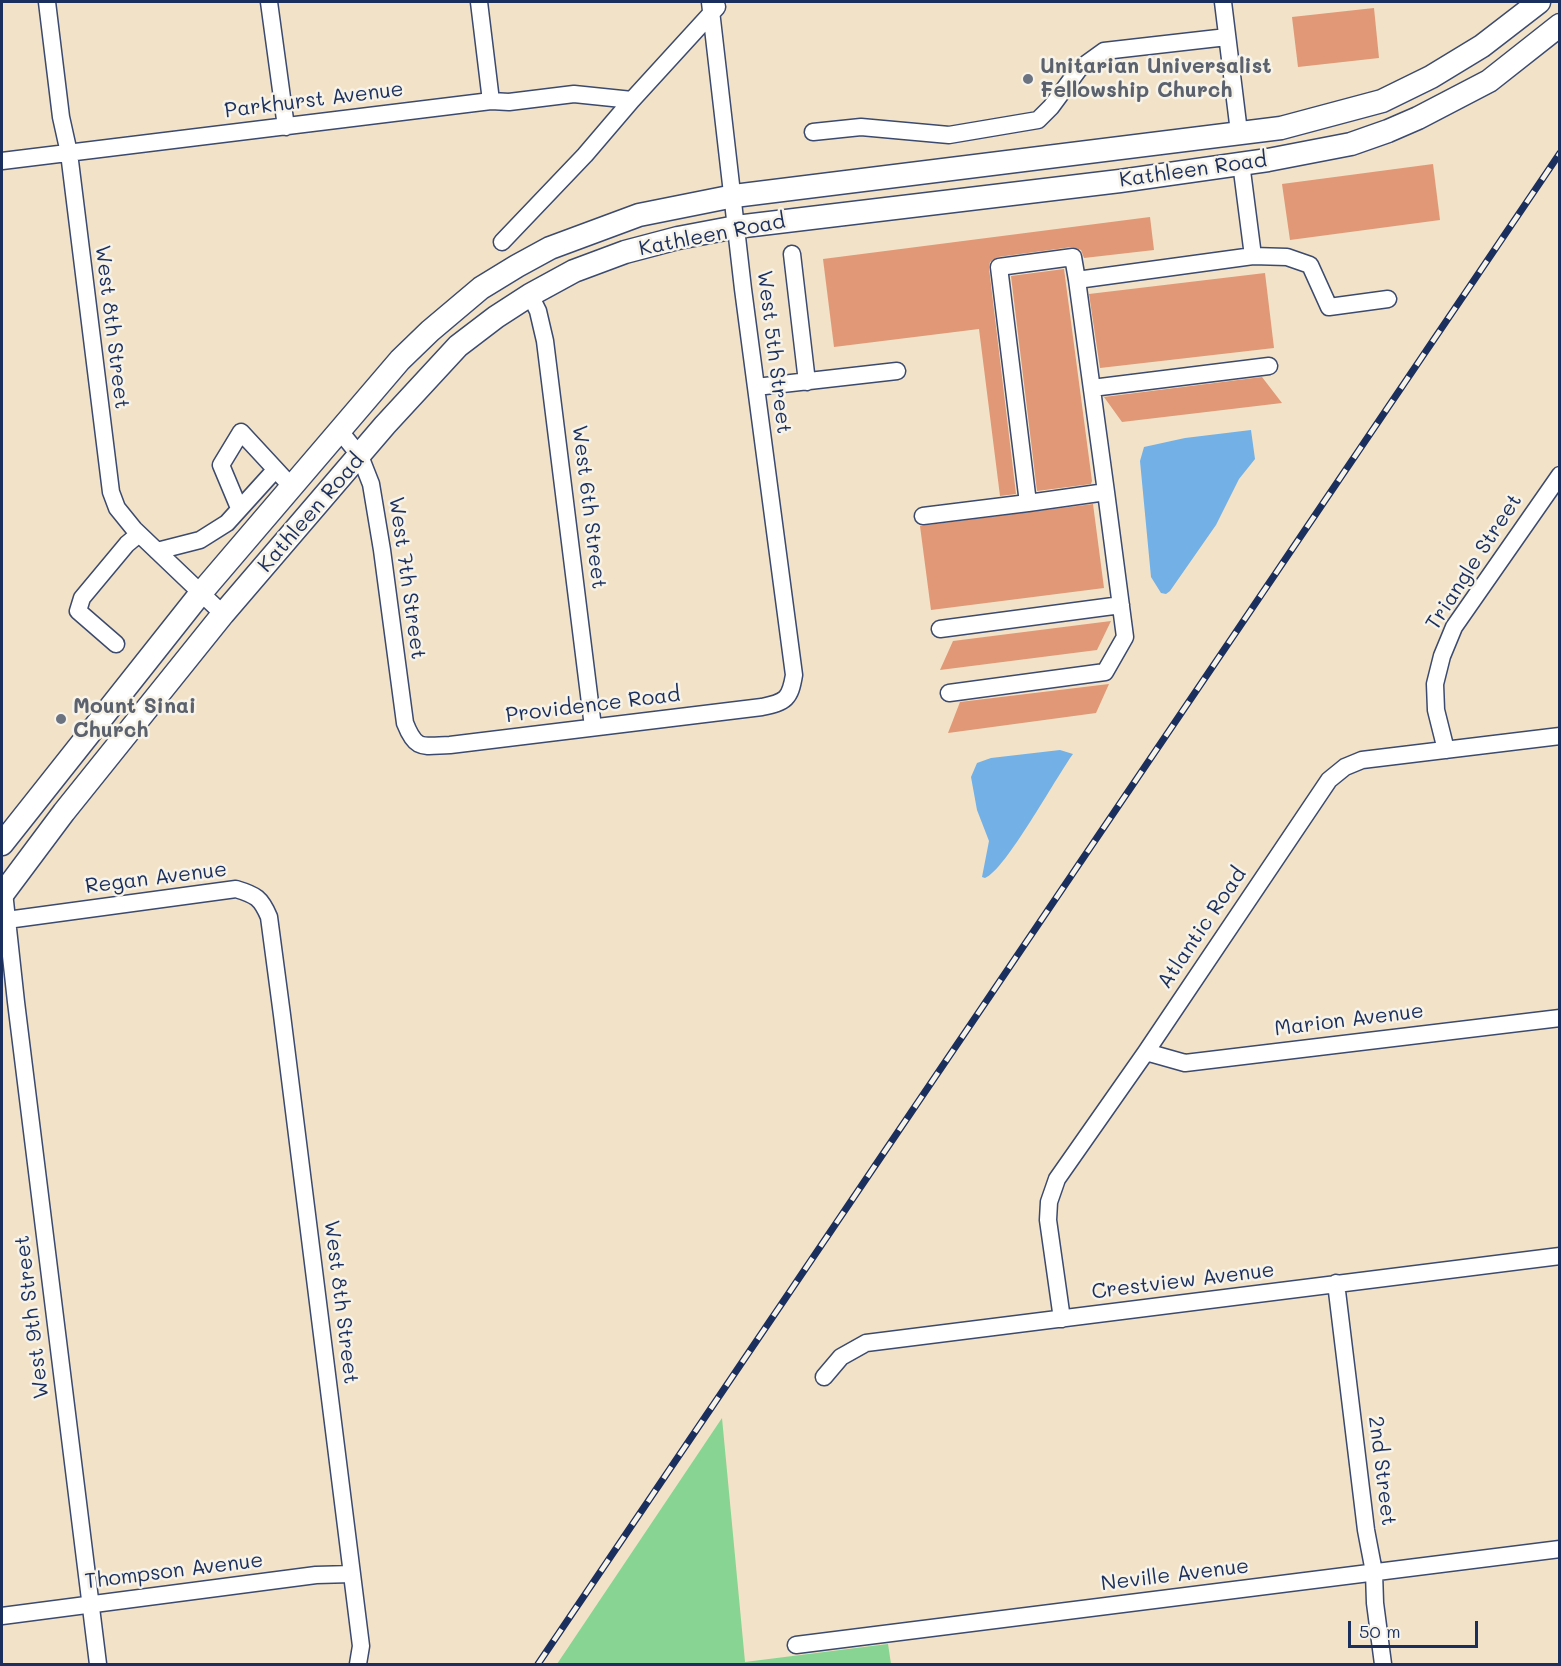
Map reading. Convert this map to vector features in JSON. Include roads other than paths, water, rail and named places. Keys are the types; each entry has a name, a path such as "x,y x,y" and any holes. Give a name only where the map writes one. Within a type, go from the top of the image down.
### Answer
{"main road":[{"name":"Kathleen Road","path":"2,844 200,594 400,360 481,288 517,266 550,248 639,215 734,196 1281,128 1310,122 1382,101 1424,80 1482,46 1539,2"},
{"name":"Kathleen Road","path":"3,893 64,812 223,614 399,410 458,346 496,317 531,295 574,272 625,252 678,238 736,227 1119,180 1295,155 1351,144 1398,127 1489,81 1560,25"},
{"path":"1240,163 1260,149 1269,146 1363,125 1391,114 1404,105 1424,80"},
{"path":"1119,180 1152,164 1208,155 1223,148 1239,132"},
{"path":"3,893 3,874 7,856 82,762 86,738"}],"street":[{"name":"West 8th Street","path":"47,2 61,117 69,153 111,492 117,508 139,534 223,614"},
{"path":"270,2 286,127"},
{"path":"478,2 491,101"},
{"path":"1223,2 1239,132"},
{"path":"502,242 585,155 714,5"},
{"name":"West 5th Street","path":"714,5 736,227 794,675 790,693 780,703"},
{"path":"813,132 861,127 949,135 1038,120 1051,107 1079,69 1104,51 1227,37"},
{"name":"Parkhurst Avenue","path":"2,161 491,101 509,102 574,94 632,100"},
{"path":"1240,163 1253,255"},
{"path":"792,254 807,382"},
{"path":"1077,280 1253,255 1287,257 1310,265 1329,307 1388,299"},
{"path":"950,693 1105,672 1125,637 1073,257 999,267 1028,503"},
{"name":"West 6th Street","path":"531,295 538,311 545,341 594,727"},
{"path":"1092,388 1269,366"},
{"path":"756,387 897,371"},
{"name":"West 7th Street","path":"339,430 360,456 370,484 382,550 405,723 412,740"},
{"path":"239,508 221,465 241,432 291,486"},
{"path":"157,551 200,540 227,523 275,470"},
{"name":"Triangle Street","path":"1446,750 1436,710 1435,684 1442,656 1454,627 1560,475"},
{"path":"923,516 1106,492"},
{"path":"227,523 244,542"},
{"path":"116,644 78,611 78,606 112,562 139,534"},
{"path":"940,629 1121,605"},
{"name":"Providence Road","path":"412,740 423,746 450,745 780,703"},
{"name":"Atlantic Road","path":"1062,1319 1048,1220 1049,1202 1057,1179 1146,1052 1329,780 1345,767 1362,760 1560,736"},
{"name":"Regan Avenue","path":"7,920 236,889 252,894 262,902 269,916 273,946"},
{"name":"West 9th Street","path":"3,893 98,1665"},
{"name":"West 8th Street","path":"273,946 361,1646 358,1665"},
{"name":"Marion Avenue","path":"1146,1052 1185,1063 1560,1018"},
{"name":"Crestview Avenue","path":"824,1377 841,1357 866,1343 1560,1256"},
{"name":"2nd Street","path":"1336,1283 1366,1530 1374,1572 1375,1603 1383,1665"},
{"name":"Neville Avenue","path":"796,1645 1560,1548"},
{"name":"Thompson Avenue","path":"2,1616 316,1575 352,1574"}],"water":[{"path":"1251,430 1255,459 1239,479 1216,525 1170,591 1166,594 1161,593 1151,577 1140,461 1144,447 1185,438"},
{"path":"1060,750 1073,754 1005,859 994,872 985,878 982,877 989,841 977,810 971,777 977,763 991,758"}],"railway":[{"path":"538,1664 1560,153"}],"place":[{"name":"Unitarian Universalist Fellowship Church","path":"1028,79"},
{"name":"Mount Sinai Church","path":"61,719"}]}
